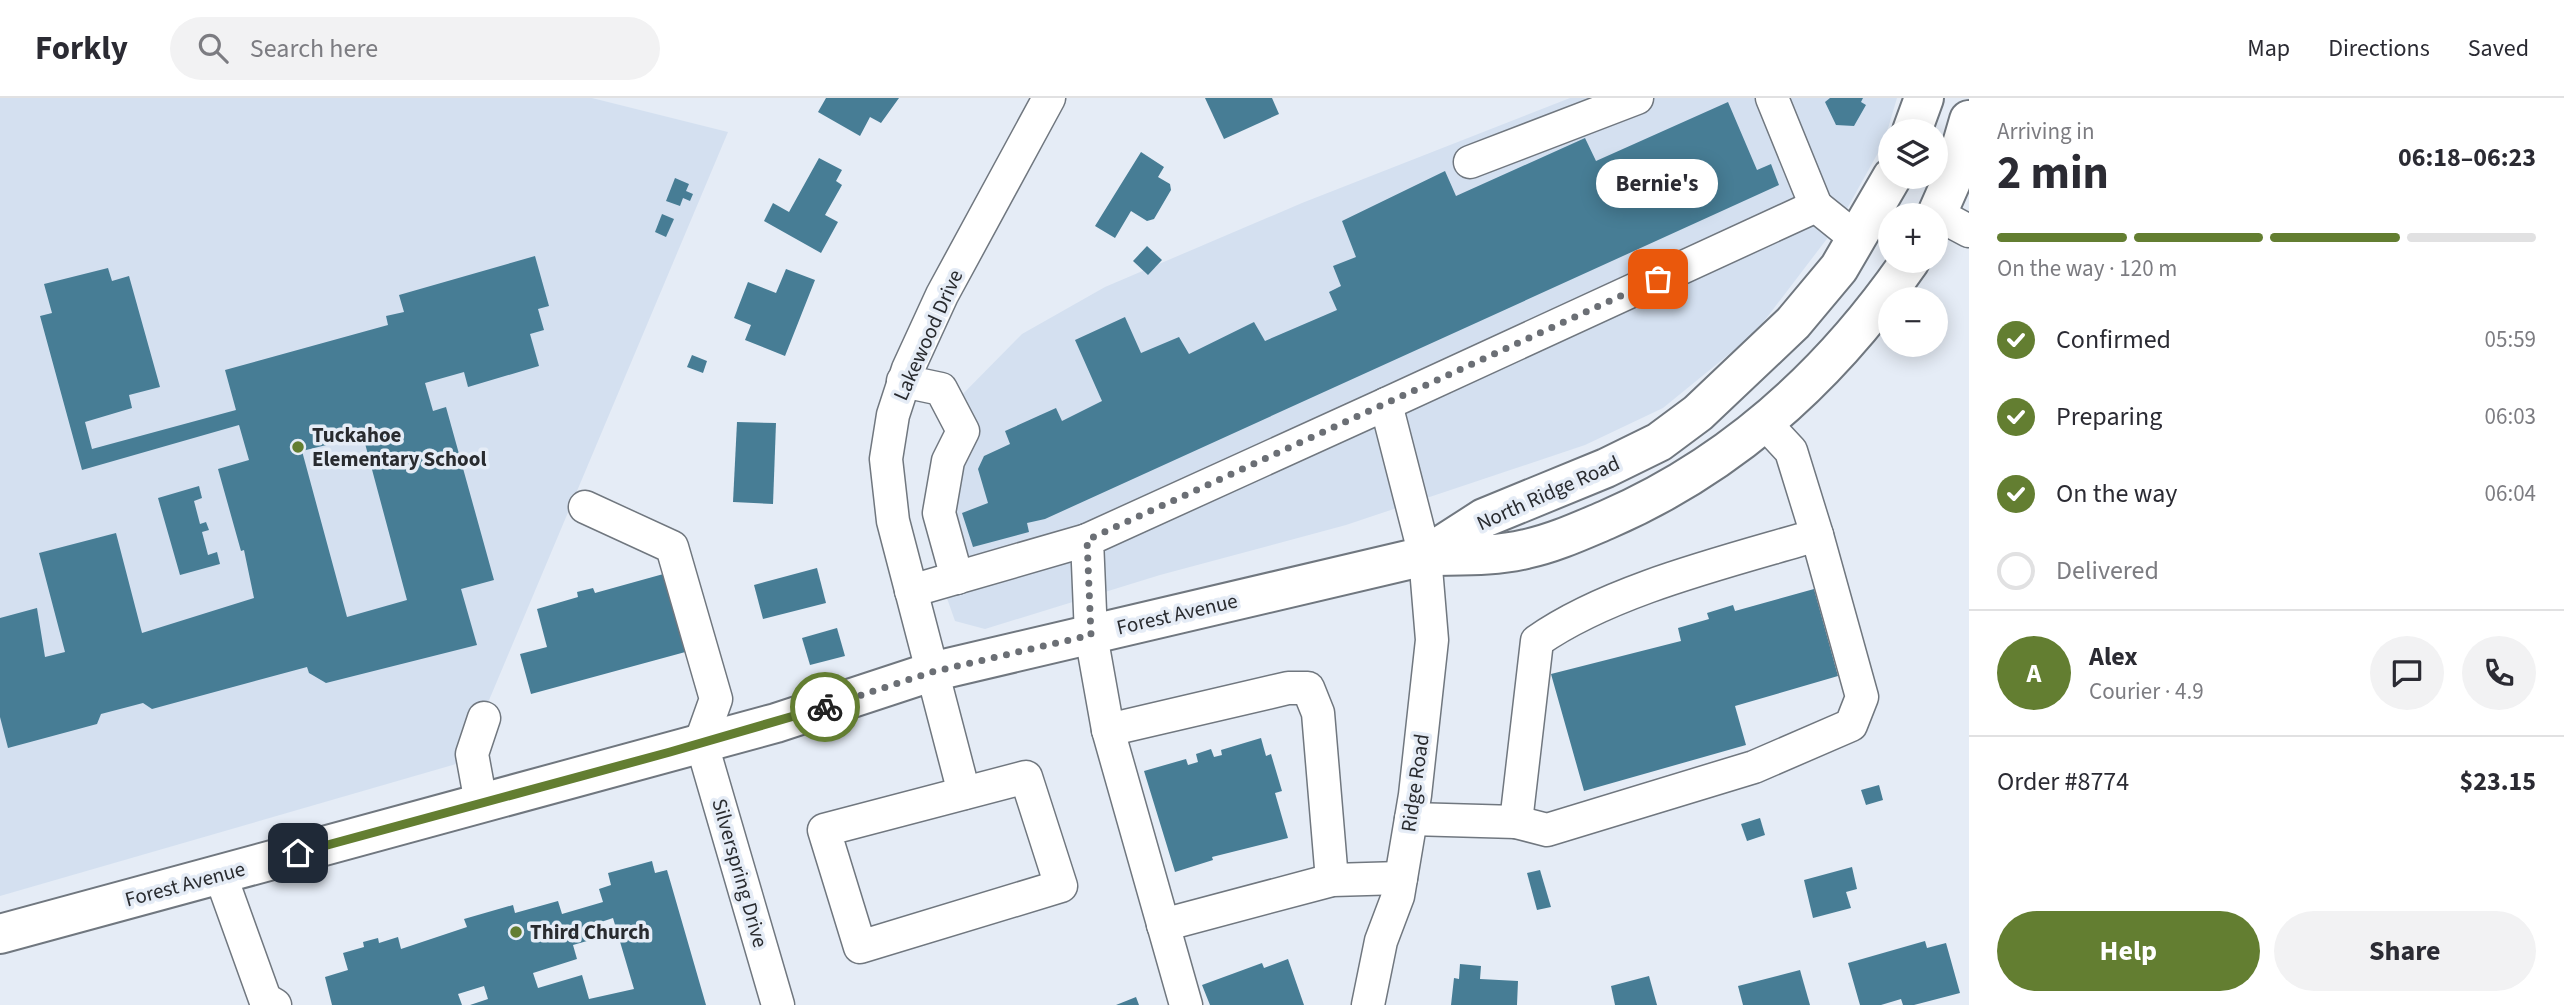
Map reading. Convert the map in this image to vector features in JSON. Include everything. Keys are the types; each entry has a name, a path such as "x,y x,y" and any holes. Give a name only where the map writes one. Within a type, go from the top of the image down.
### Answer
{"main road":[{"path":"1916,119 1924,98"},
{"path":"1948,210 1951,182 1969,120"},
{"name":"North Ridge Road","path":"1425,556 1484,518 1606,468 1659,442 1698,414 1793,323 1839,268 1885,189"},
{"name":"North Ridge Road","path":"1425,556 1493,555 1527,549 1569,536 1645,503 1704,470 1804,389 1869,319 1902,273"},
{"name":"Forest Avenue","path":"0,934 701,741 776,723 932,672 1425,556"}],"street":[{"name":"Lakewood Drive","path":"964,793 893,521 886,471 892,415 942,295 1049,98"},
{"path":"1470,162 1637,98"},
{"path":"1772,98 1816,206 1857,239"},
{"path":"911,592 1087,540 1816,206"},
{"path":"904,381 940,389 963,431 948,461 939,513 957,578"},
{"name":"Ridge Road","path":"1368,1005 1381,941 1390,923 1401,878 1432,640 1425,556 1386,404"},
{"path":"1410,820 1516,822 1547,830 1754,767 1852,725 1862,697 1818,535 1791,451 1765,423"},
{"path":"585,507 672,547 716,699 701,741"},
{"path":"1516,822 1537,641 1562,624 1678,577 1818,535"},
{"path":"1087,540 1091,635 1108,730 1186,1005"},
{"path":"1108,730 1288,688 1308,688 1318,713 1332,880"},
{"path":"481,803 472,754 484,718"},
{"name":"Silverspring Drive","path":"701,741 778,1005"},
{"path":"1026,777 1061,886 860,947 824,830 964,793 1026,777"},
{"path":"220,874 263,1003"},
{"path":"1163,925 1332,880 1401,878"}],"shaded area":[{"name":"Tuckahoe Elementary School","path":"0,98 592,98 728,132 463,762 0,896"},
{"path":"1570,98 1897,98 1891,119 1878,119 1878,153 1839,223 1755,333 1663,408 1585,445 1346,525 1160,575 985,629 955,621 935,564 928,482 951,406 1022,334 1105,287 1302,203"}],"building":[{"path":"826,98 899,98 881,123 870,117 860,136 818,112"},
{"path":"1205,98 1272,98 1279,114 1224,139"},
{"path":"1830,98 1863,98 1861,102 1866,105 1854,126 1836,125 1825,102"},
{"path":"1728,102 1757,170 1771,164 1779,185 1045,519 1027,523 1029,532 973,547 962,513 988,503 978,469 984,456 1010,444 1005,431 1056,408 1062,421 1102,401 1075,340 1125,317 1141,353 1179,337 1189,354 1254,322 1265,341 1337,310 1329,292 1341,286 1333,266 1356,257 1342,221 1445,171 1456,196 1585,138 1596,161"},
{"path":"1141,152 1164,167 1158,177 1170,184 1171,190 1154,219 1147,221 1131,211 1115,238 1095,226"},
{"path":"819,158 842,170 836,181 842,185 825,215 838,222 821,253 764,221 773,203 789,212"},
{"path":"675,178 689,184 686,191 693,194 690,201 683,198 680,206 666,201"},
{"path":"662,214 674,219 666,237 655,232"},
{"path":"1147,246 1162,260 1148,275 1133,261"},
{"path":"535,256 549,306 538,309 544,330 530,334 539,366 468,387 464,372 425,383 433,411 446,407 494,580 461,589 477,645 326,683 309,673 307,667 152,709 143,703 101,714 97,724 8,748 0,717 0,618 37,608 45,657 65,652 39,553 116,533 142,633 254,598 244,550 241,551 218,469 249,460 239,425 82,470 40,316 52,313 44,284 108,268 112,281 129,276 160,387 129,395 132,408 85,422 92,449 236,410 225,370 388,325 386,316 404,312 399,295","holes":["363,436 407,600 347,617 302,451"]},
{"path":"786,269 815,280 785,356 745,340 751,325 734,318 748,282 776,293"},
{"path":"692,355 707,361 703,373 687,367"},
{"path":"737,422 776,423 773,504 733,502"},
{"path":"199,486 202,498 194,501 200,524 206,522 209,530 202,532 208,555 217,552 220,564 180,575 158,498"},
{"path":"817,568 826,603 763,619 754,585"},
{"path":"667,573 689,651 531,694 520,654 547,647 537,609 578,597 577,592 593,588 595,593"},
{"path":"1814,589 1838,676 1735,706 1746,745 1584,791 1551,674 1681,641 1678,628 1709,619 1707,613 1733,605 1735,611"},
{"path":"837,628 845,656 810,665 802,638"},
{"path":"1261,738 1266,756 1271,754 1282,791 1275,793 1288,838 1212,857 1213,860 1175,872 1144,771 1186,759 1188,765 1198,762 1196,754 1211,749 1214,757 1222,755 1221,750"},
{"path":"1879,785 1883,800 1866,805 1861,790"},
{"path":"1760,818 1765,835 1747,841 1741,824"},
{"name":"Third Church","path":"652,861 655,873 667,870 706,1005 470,1005 488,999 484,986 458,994 462,1005 332,1005 325,977 348,970 343,953 364,947 363,942 378,938 379,943 398,937 401,949 467,927 464,919 513,905 515,913 558,901 562,914 603,902 599,889 611,885 608,873","holes":["613,918 634,989 589,999 582,975 538,988 533,973 577,959 573,945 587,941 583,928"]},
{"path":"1852,867 1857,889 1846,892 1851,908 1813,918 1804,880"},
{"path":"1540,870 1551,907 1537,910 1527,873"},
{"path":"1925,941 1927,948 1946,943 1960,993 1914,1005 1903,1005 1901,999 1881,1005 1860,1005 1848,963"},
{"path":"1288,959 1304,1005 1210,1005 1202,985 1262,963 1264,968"},
{"path":"1460,964 1481,966 1480,979 1518,981 1517,1005 1451,1005 1454,978 1459,979"},
{"path":"1800,970 1810,1005 1743,1005 1738,986"},
{"path":"1649,976 1657,1005 1615,1005 1611,986"},
{"path":"1136,997 1139,1005 1116,1005"}],"way so far":[{"path":"825,707 932,672 1091,635 1087,540 1658,279"}],"place":[{"name":"Bernie's","path":"1658,279"},
{"name":"Tuckahoe Elementary School","path":"298,447"},
{"name":"Third Church","path":"516,932"}],"route":[{"path":"298,853 670,752 701,741 776,723 825,707"}]}
